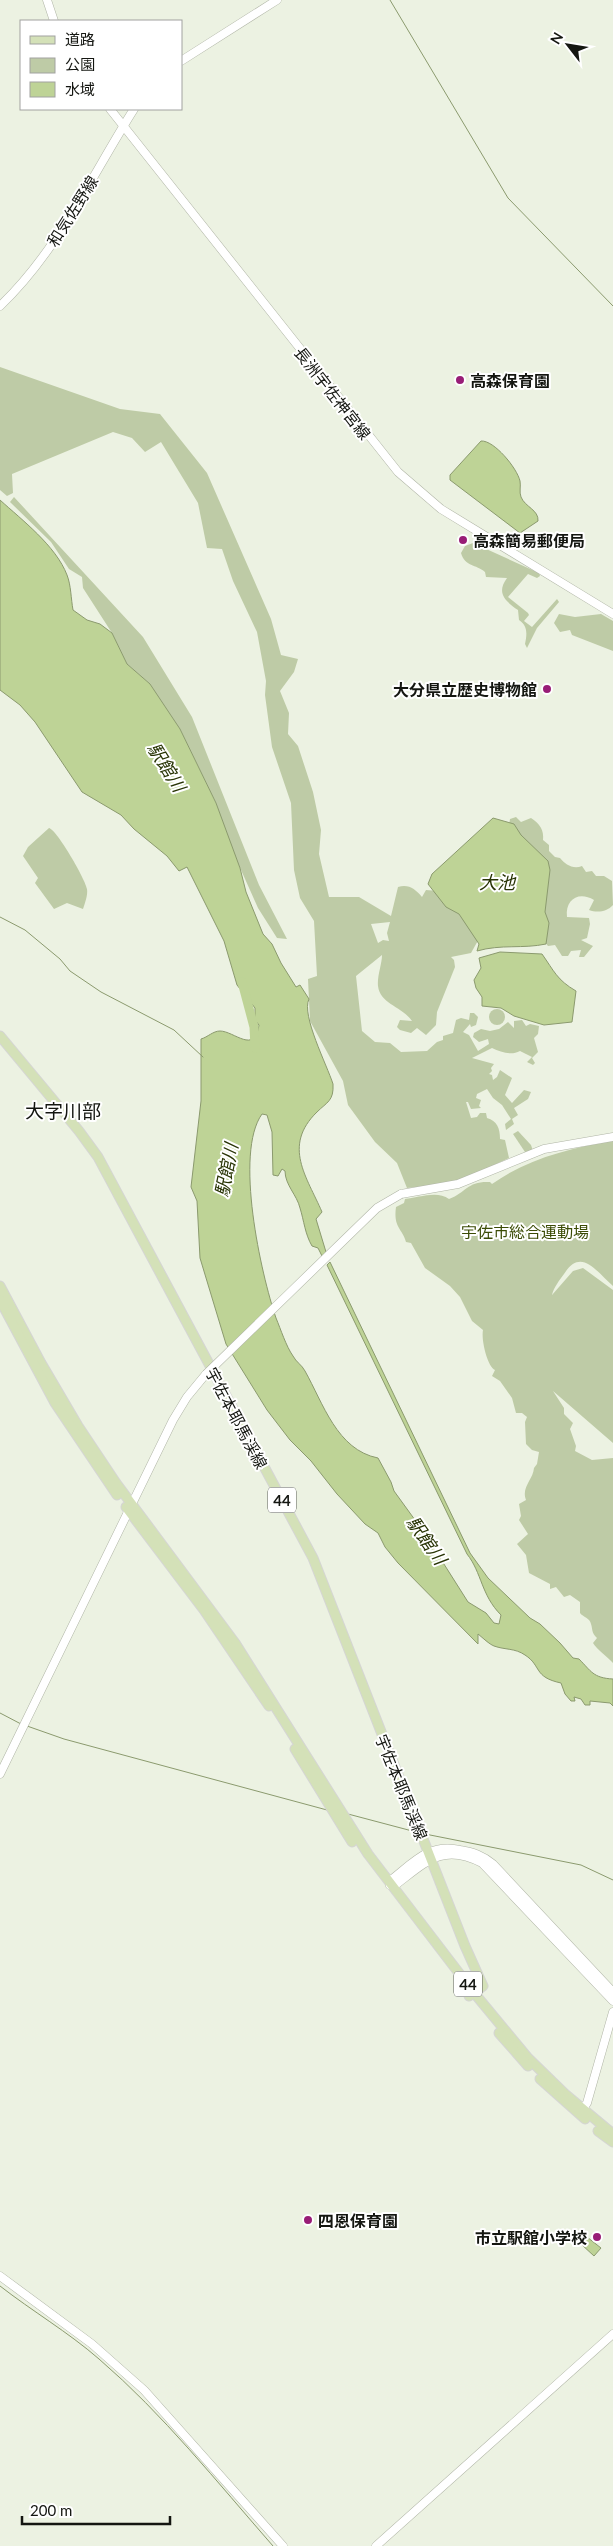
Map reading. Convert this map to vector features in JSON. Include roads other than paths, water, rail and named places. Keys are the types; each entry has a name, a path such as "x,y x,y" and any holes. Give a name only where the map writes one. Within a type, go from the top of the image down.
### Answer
{"main road":[{"name":"宇佐本耶馬渓線","path":"0,1036 79,1131 98,1157 308,1546 483,1986 472,1995"},
{"name":"44","path":"0,1286 57,1393 131,1508 235,1643 341,1813 390,1885 472,1995"},
{"name":"44","path":"0,1300 62,1414 244,1667 356,1848 530,2069 613,2142"},
{"name":"44","path":"581,2112 613,2134"}],"street":[{"path":"47,0 54,20"},
{"path":"182,60 278,0"},
{"name":"長洲宇佐神宮線","path":"111,110 398,472 441,510 613,614"},
{"name":"和気佐野線","path":"0,306 49,249 133,110"},
{"path":"0,1774 178,1410 206,1374 377,1208 400,1194 458,1184 544,1149 613,1137"},
{"path":"390,1885 394,1886 430,1855 448,1847 474,1852 488,1860 613,1992"},
{"path":"430,1855 450,1854 473,1859 485,1866 613,2001"},
{"path":"581,2112 587,2103 613,2012"},
{"path":"0,2276 92,2344 144,2390 283,2546"},
{"path":"376,2546 613,2334"}],"water":[{"path":"481,441 492,445 510,462 520,481 521,497 538,517 538,521 520,533 450,480 450,475"},
{"path":"0,500 38,534 62,564 68,579 73,610 87,620 100,624 112,633 127,664 150,684 180,729 216,803 240,868 246,892 263,934 272,944 296,987 300,985 309,999 307,1006 311,1028 333,1084 331,1098 307,1125 301,1137 299,1149 305,1174 322,1212 316,1219 326,1252 322,1256 318,1248 312,1246 298,1203 287,1181 285,1171 282,1169 278,1176 273,1175 272,1132 267,1115 262,1114 254,1132 250,1156 250,1184 258,1244 270,1298 288,1348 304,1369 333,1424 342,1435 352,1446 378,1458 394,1491 423,1531 468,1602 486,1613 494,1623 499,1624 501,1615 485,1592 476,1569 327,1265 330,1262 470,1553 488,1578 530,1618 540,1624 573,1658 579,1659 597,1675 613,1679 613,1706 610,1703 590,1701 590,1705 585,1705 581,1699 574,1697 575,1701 571,1701 565,1694 561,1683 546,1678 525,1655 517,1651 494,1646 478,1634 478,1644 398,1563 385,1547 378,1533 365,1524 337,1494 311,1461 290,1440 267,1410 226,1344 200,1258 197,1201 191,1187 201,1101 201,1039 220,1031 243,1039 253,1039 257,1034 259,1025 255,1020 255,1008 237,985 224,941 187,867 179,871 167,856 134,829 121,815 82,792 35,722 20,705 0,690"},
{"name":"大池","path":"493,818 514,824 521,835 548,861 550,870 545,912 549,923 546,944 477,951 479,944 459,914 446,907 428,884 432,874"},
{"path":"500,952 542,954 560,979 576,991 572,1022 544,1025 514,1016 501,1008 482,1006 482,997 476,988 474,980 481,968 479,958"},
{"path":"587,2237 601,2248 594,2256 581,2244"}],"waterway":[{"path":"390,0 508,198 613,306"},
{"path":"0,917 25,930 60,959 70,971 101,992 174,1030 203,1057"},
{"name":"駅館川","path":"242,982 254,1027 255,1048"},
{"path":"0,1713 21,1724"},
{"path":"27,1726 64,1739 327,1810"},
{"path":"348,1814 416,1832"},
{"path":"425,1834 581,1865 613,1880"},
{"path":"0,2286 75,2340 123,2380 189,2449 273,2546"}],"place":[{"name":"高森保育園","path":"460,380"},
{"name":"高森簡易郵便局","path":"463,540"},
{"name":"大分県立歴史博物館","path":"547,689"},
{"name":"四恩保育園","path":"308,2220"},
{"name":"市立駅館小学校","path":"597,2237"}],"district":[{"name":"大字川部","path":"63,1110"}],"park label":[{"name":"宇佐市総合運動場","path":"525,1231"}]}
